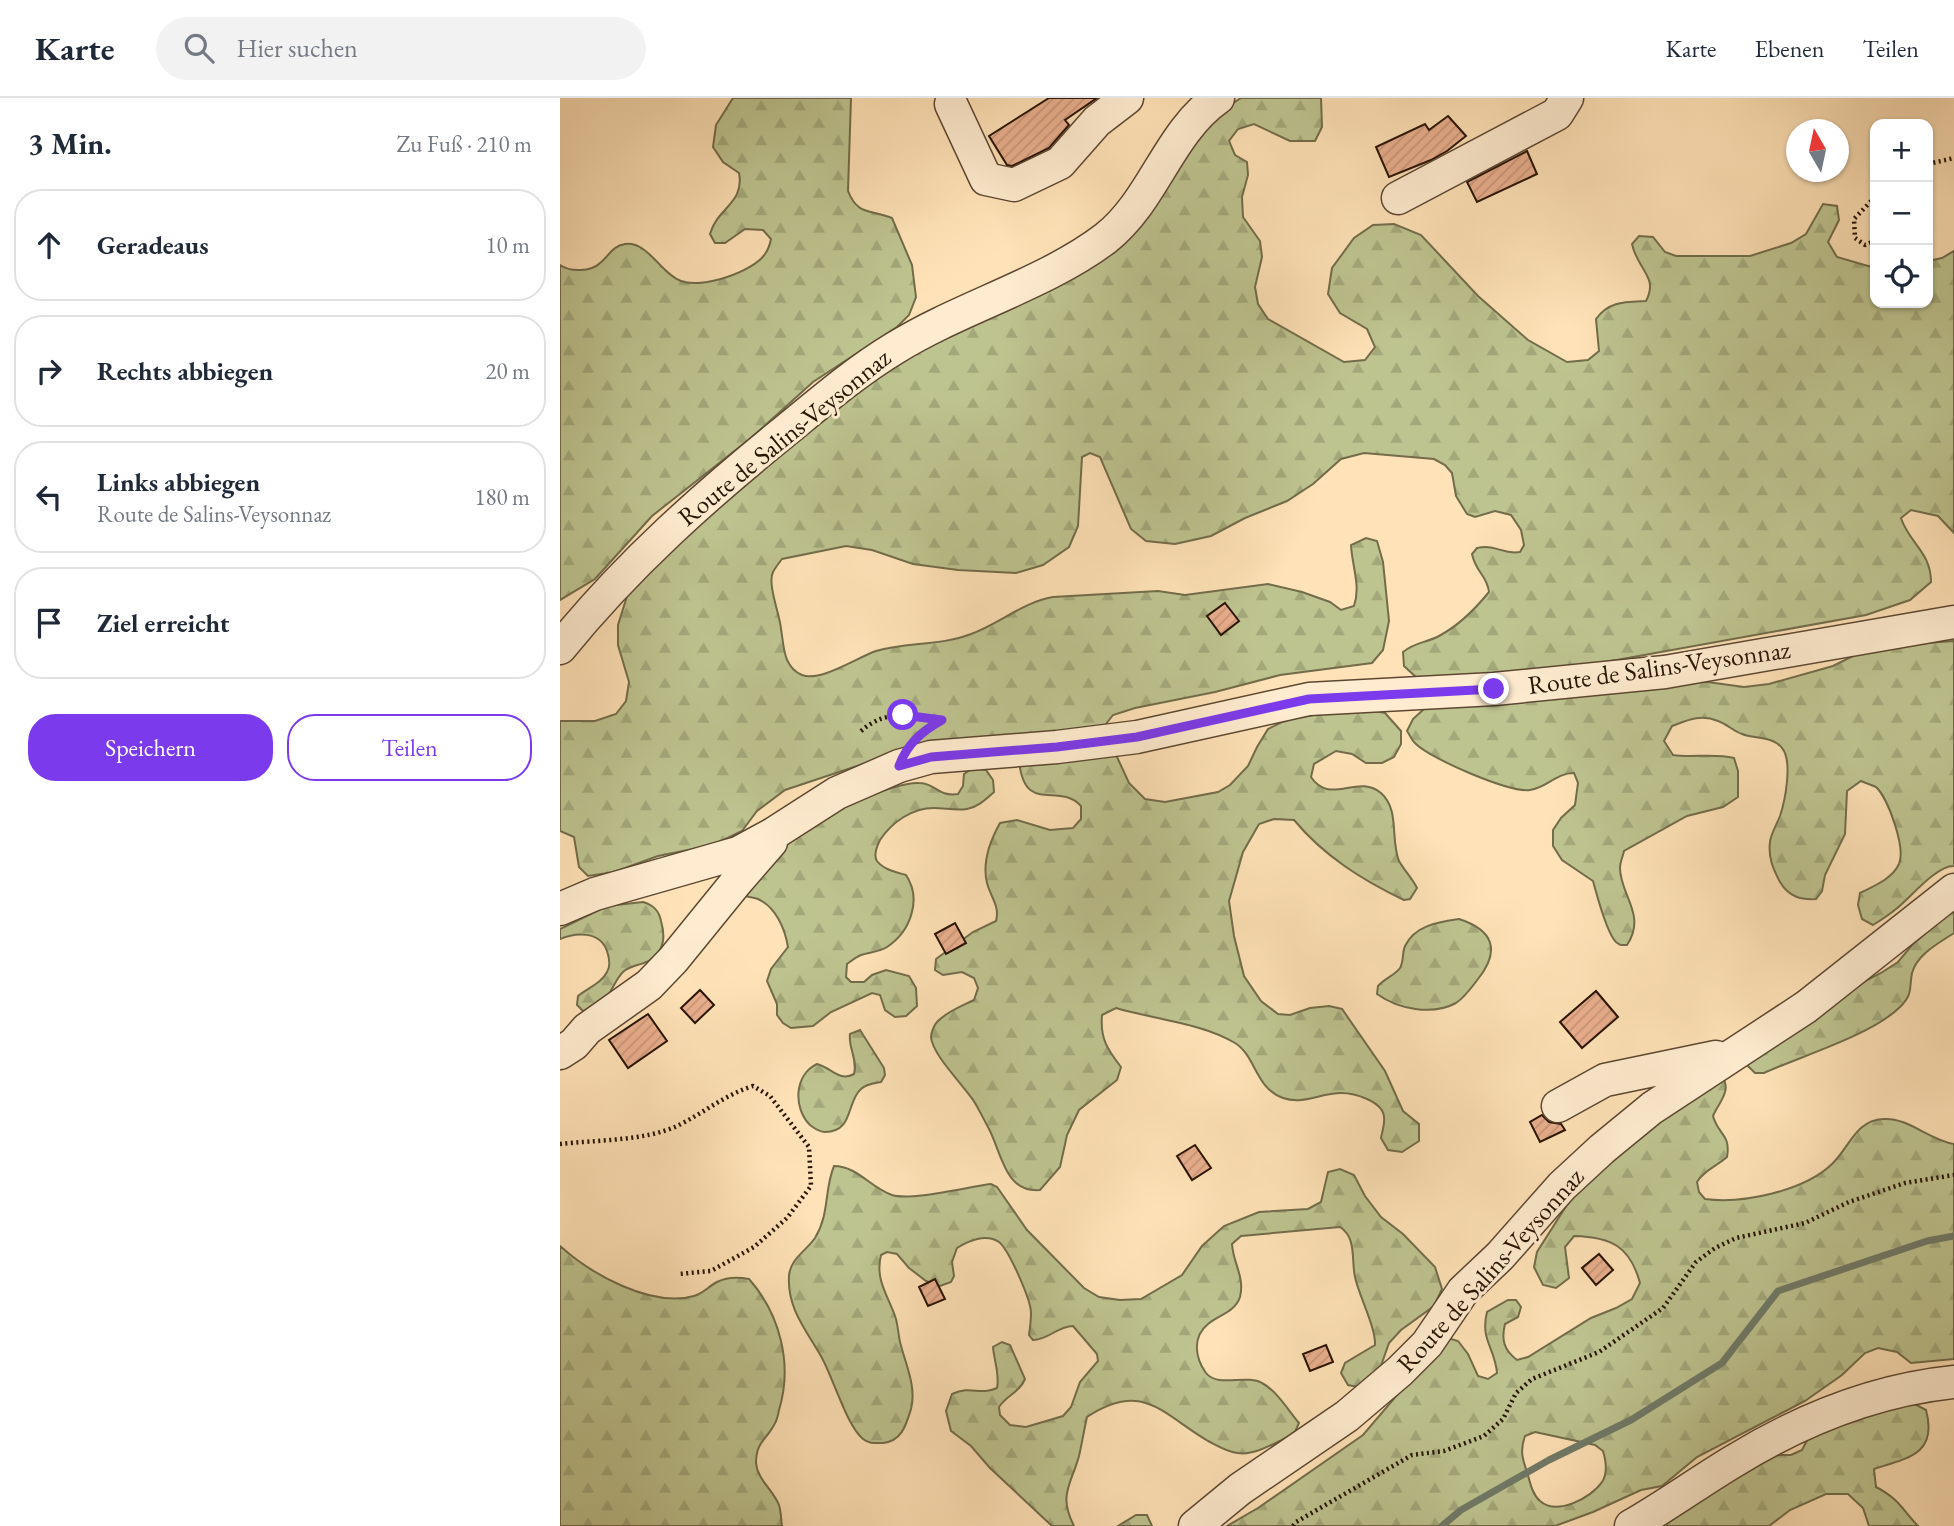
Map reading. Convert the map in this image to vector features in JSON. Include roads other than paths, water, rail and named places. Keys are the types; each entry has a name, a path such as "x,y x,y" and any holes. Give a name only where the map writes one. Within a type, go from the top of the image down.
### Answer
{"street":[{"path":"951,104 986,179 1014,185 1060,163 1097,121 1127,98"},
{"name":"Route de Salins-Veysonnaz","path":"560,648 608,591 675,524 843,384 886,354 939,323 1047,273 1107,237 1142,198 1179,137 1197,114 1218,98"},
{"path":"1398,198 1557,114 1567,98"},
{"name":"Route de Salins-Veysonnaz","path":"560,909 595,894 721,859 773,834 854,784 931,757 1057,747 1137,737 1309,699 1494,689 1665,672 1954,622"},
{"path":"560,1053 574,1044 587,1029 649,985 673,960 737,880 767,849 773,834"},
{"name":"Route de Salins-Veysonnaz","path":"1195,1526 1240,1489 1347,1416 1400,1371 1427,1344 1463,1291 1500,1256 1583,1165 1653,1108 1806,1007 1954,890"},
{"path":"1558,1106 1605,1080 1716,1057 1727,1060"},
{"path":"1630,1526 1737,1459 1795,1428 1867,1401 1954,1382"}],"waterway":[{"path":"1442,1526 1461,1510 1549,1460 1631,1420 1722,1363 1778,1291 1927,1241 1954,1236"}]}
